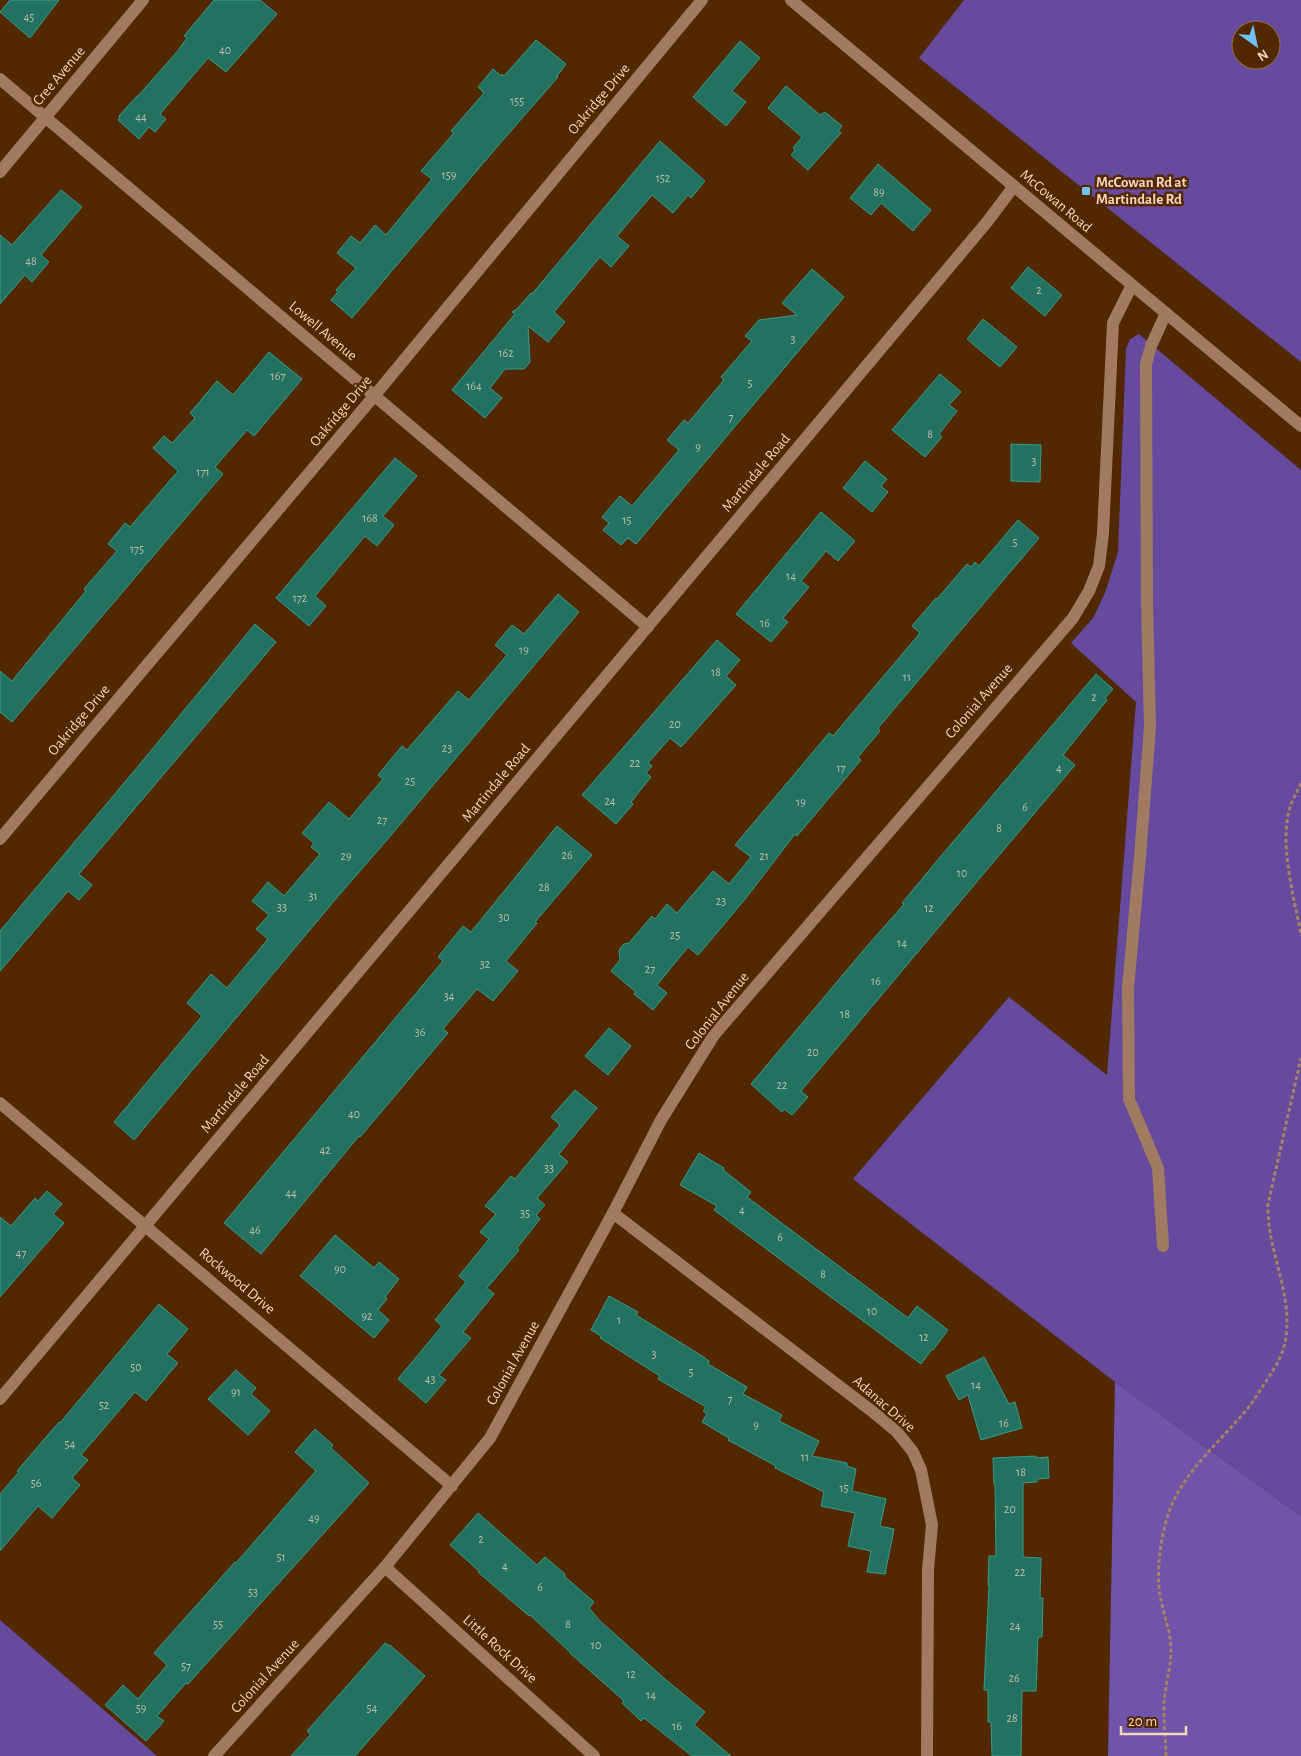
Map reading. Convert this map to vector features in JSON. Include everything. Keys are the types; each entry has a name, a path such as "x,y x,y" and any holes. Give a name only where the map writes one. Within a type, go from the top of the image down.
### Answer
{"street":[{"name":"Cree Avenue","path":"0,172 143,0"},
{"name":"Oakridge Drive","path":"0,839 375,396 702,0"},
{"name":"McCowan Road","path":"791,0 1301,426"},
{"name":"Lowell Avenue","path":"0,79 648,627"},
{"name":"Martindale Road","path":"0,1399 987,222 1014,186"},
{"name":"Colonial Avenue","path":"214,1756 385,1567 490,1438 613,1213 661,1120 714,1035 1073,618 1089,591 1099,566 1103,533 1113,323 1132,285"},
{"path":"1163,1246 1158,1168 1129,1099 1128,988 1150,727 1147,602 1146,364 1151,346 1166,313"},
{"name":"Rockwood Drive","path":"0,1102 452,1486"},
{"name":"Adanac Drive","path":"613,1213 873,1412 897,1432 913,1452 921,1470 932,1525 928,1569 927,1756"},
{"name":"Little Rock Drive","path":"385,1567 594,1756"}],"path":[{"path":"1301,783 1291,805 1288,820 1287,851 1301,935"},
{"path":"1166,1756 1164,1703 1171,1654 1170,1631 1160,1596 1158,1572 1161,1548 1169,1512 1179,1490 1194,1469 1250,1406 1275,1367 1283,1350 1286,1309 1280,1271 1267,1217 1268,1204 1301,1058"}],"shaded area":[{"path":"964,0 1301,0 1301,362 919,58"},
{"path":"1139,334 1301,470 1301,1516 1115,1382 853,1179 1009,997 1107,1075 1136,702 1071,643 1093,618 1105,593 1118,552 1126,349 1130,339"},
{"path":"1115,1382 1301,1516 1301,1756 1108,1756"},
{"path":"0,1620 157,1756 0,1756"}],"building":[{"path":"10,0 59,0 30,38 0,12"},
{"path":"214,0 260,0 277,14 226,72 208,58 160,114 166,119 155,132 149,127 139,139 118,120 119,116 176,53 187,38 184,36"},
{"path":"536,40 566,64 558,77 352,318 331,300 338,292 336,290 356,268 337,253 351,236 360,243 375,225 386,235 432,179 421,171 454,133 451,131 484,93 478,87 493,69 501,76 502,74 504,76"},
{"path":"740,41 760,58 732,91 746,102 726,126 693,97"},
{"path":"786,86 820,115 825,112 842,126 838,131 841,133 808,170 791,155 795,150 793,148 802,137 768,108"},
{"path":"660,141 705,181 691,198 688,195 673,213 652,195 617,236 629,246 611,267 600,257 554,312 565,322 548,342 528,326 530,362 524,369 505,369 490,388 502,398 485,418 452,390 515,314 512,312 532,294"},
{"path":"878,164 931,210 913,231 881,203 871,215 850,198"},
{"path":"61,190 82,207 41,255 49,262 32,282 25,275 0,304 0,235 12,245"},
{"path":"1028,267 1062,295 1045,316 1011,288"},
{"path":"812,269 844,297 636,544 628,538 621,545 603,530 609,523 602,517 620,496 632,506 679,450 667,440 684,420 688,423 724,380 721,377 752,341 745,336 759,320 797,315 782,303"},
{"path":"983,319 1017,347 1000,367 967,339"},
{"path":"269,352 302,379 254,436 247,430 215,467 223,474 12,722 0,712 0,671 12,681 86,591 84,589 117,551 108,544 125,523 130,527 178,471 153,448 164,436 172,443 195,418 190,413 217,381 233,395"},
{"path":"940,374 961,392 949,405 957,411 939,434 942,437 925,457 892,430"},
{"path":"1011,444 1041,445 1040,482 1011,481"},
{"path":"395,458 417,476 383,516 394,525 377,546 365,536 315,596 326,606 309,626 276,598"},
{"path":"865,461 887,479 881,486 888,492 872,512 843,488"},
{"path":"821,512 855,541 838,561 826,551 801,581 809,587 783,618 788,622 771,642 736,614"},
{"path":"1018,520 1039,538 878,728 880,731 858,757 861,760 797,836 795,834 746,898 698,955 688,947 657,985 667,993 653,1010 634,994 636,992 611,971 620,960 619,950 624,944 629,943 652,916 655,919 667,904 677,913 713,871 729,884 751,857 735,845 829,733 833,736 920,633 912,626 936,598 967,564 971,567 975,562 979,566"},
{"path":"558,594 579,612 134,1140 114,1122 202,1016 187,1003 211,974 227,988 268,939 256,929 269,915 252,901 268,882 284,896 320,854 311,847 314,843 302,833 329,802 349,819 383,779 378,775 402,746 407,750 458,691 469,700 507,655 495,645 512,625 524,634"},
{"path":"255,624 276,642 79,874 92,885 79,900 68,891 0,971 0,931"},
{"path":"717,640 740,660 726,676 736,685 681,747 670,738 648,763 652,766 646,773 651,777 631,802 633,804 616,824 582,795"},
{"path":"1096,674 1113,689 1105,698 1107,700 1063,755 1075,765 801,1091 808,1097 792,1115 784,1109 782,1112 751,1084"},
{"path":"557,826 592,855 535,922 537,923 506,961 518,971 493,1001 477,989 443,1029 448,1033 261,1254 224,1223 443,961 438,957 463,926 471,932"},
{"path":"609,1028 631,1046 608,1075 585,1056"},
{"path":"575,1090 597,1108 559,1154 568,1162 537,1198 545,1205 536,1215 540,1219 517,1248 519,1250 487,1288 494,1294 463,1332 471,1338 439,1375 446,1380 426,1403 398,1379 442,1326 435,1320 466,1282 459,1276 489,1239 480,1232 496,1214 485,1206 511,1176 515,1179 560,1125 551,1117"},
{"path":"699,1153 724,1168 723,1170 751,1192 747,1197 908,1318 917,1306 948,1330 921,1364 714,1210 717,1206 680,1185"},
{"path":"47,1191 62,1204 53,1214 64,1223 0,1297 0,1217 11,1226 35,1198 38,1201"},
{"path":"335,1235 374,1268 379,1262 399,1279 378,1310 389,1320 374,1338 300,1276"},
{"path":"609,1296 638,1312 636,1315 702,1356 709,1361 708,1364 747,1387 743,1394 782,1415 779,1421 819,1441 812,1456 847,1463 847,1466 856,1469 852,1491 886,1499 880,1526 894,1529 885,1574 867,1572 871,1551 848,1546 855,1513 821,1506 824,1492 775,1468 776,1466 728,1440 729,1438 702,1422 707,1414 703,1411 706,1407 658,1379 660,1376 600,1338 601,1336 591,1330"},
{"path":"159,1304 188,1329 167,1354 178,1363 146,1401 135,1392 81,1455 88,1460 72,1478 80,1485 52,1518 38,1506 0,1551 0,1494 19,1472 17,1471 60,1423"},
{"path":"984,1357 1009,1404 1015,1402 1022,1428 981,1440 968,1395 959,1400 946,1376"},
{"path":"236,1370 256,1388 251,1394 270,1411 248,1435 208,1399"},
{"path":"315,1429 333,1445 331,1448 369,1483 157,1716 164,1721 146,1741 105,1705 123,1685 138,1699 167,1665 154,1653 316,1471 295,1452"},
{"path":"1036,1456 1036,1458 1048,1457 1049,1478 1037,1479 1037,1482 1023,1483 1023,1557 1041,1558 1040,1598 1043,1598 1042,1637 1038,1637 1036,1691 1022,1691 1021,1756 992,1756 991,1722 988,1722 988,1690 984,1690 989,1556 996,1556 993,1458"},
{"path":"478,1513 537,1565 545,1557 565,1574 564,1576 594,1602 589,1608 599,1620 705,1712 694,1725 731,1756 692,1756 644,1718 641,1721 622,1703 624,1701 530,1615 478,1572 450,1545"},
{"path":"385,1643 390,1645 425,1676 355,1756 291,1756 311,1734 307,1731"}],"place":[{"name":"McCowan Rd at Martindale Rd","path":"1086,191"}]}
